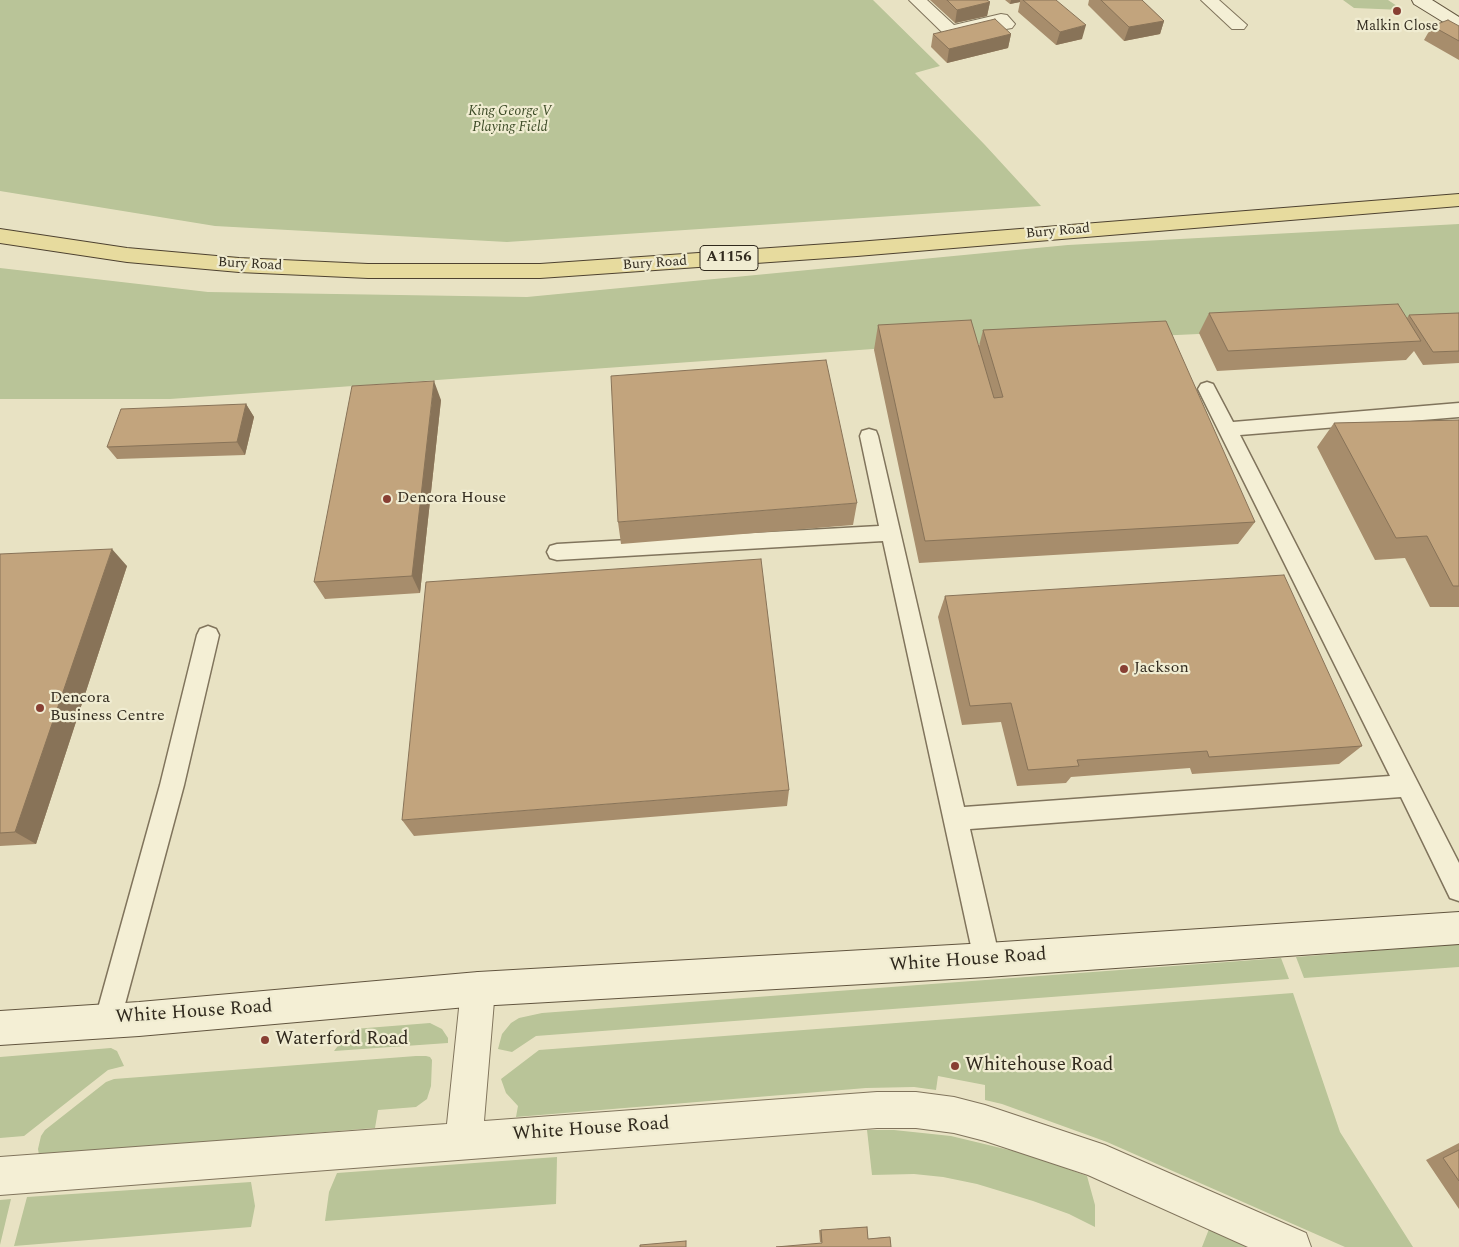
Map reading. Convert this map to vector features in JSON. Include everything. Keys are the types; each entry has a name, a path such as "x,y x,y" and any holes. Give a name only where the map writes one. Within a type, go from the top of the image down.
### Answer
{"main road":[{"name":"Bury Road","path":"0,236 127,255 239,266 386,272 540,271 857,249 1459,200"}],"street":[{"path":"917,0 951,32 1001,19 1006,24"},
{"path":"1209,0 1238,25"},
{"path":"1420,0 1459,24"},
{"name":"White House Road","path":"0,1028 108,1019 139,1019 478,990 987,960 1459,928"},
{"path":"464,1139 478,990"},
{"name":"White House Road","path":"0,1176 464,1139 877,1110 916,1110 954,1115 985,1123 1092,1158 1292,1247"}],"lane":[{"path":"1207,389 1459,889"},
{"path":"1228,429 1459,410"},
{"path":"869,436 987,960"},
{"path":"557,552 891,533"},
{"path":"108,1019 172,785 208,635"},
{"path":"955,820 1408,786"}],"green space":[{"name":"King George V Playing Field","path":"0,0 873,0 940,66 915,73 1041,206 507,242 215,226 0,191"},
{"path":"1343,0 1388,0 1403,10 1354,8"},
{"path":"1459,224 1459,322 873,349 170,399 0,399 0,268 208,292 527,297 1068,245"},
{"path":"1459,944 1459,967 1304,978 1296,957"},
{"path":"1281,958 1289,979 536,1036 512,1052 498,1049 502,1034 511,1023 519,1018 542,1013"},
{"path":"1293,993 1340,1132 1413,1247 1345,1247 1107,1142 1002,1104 985,1100 985,1085 938,1076 936,1090 914,1087 866,1088 516,1117 518,1106 506,1093 501,1079 539,1050"},
{"path":"430,1023 442,1029 448,1038 448,1043 334,1051 347,1034 354,1029"},
{"path":"111,1048 117,1051 124,1066 108,1070 24,1136 0,1138 0,1057"},
{"path":"416,1056 430,1057 432,1060 431,1086 427,1099 416,1107 378,1110 375,1128 39,1155 38,1149 41,1136 45,1130 106,1082 114,1079"},
{"path":"867,1130 894,1130 951,1136 1030,1155 1087,1176 1095,1205 1095,1227 1069,1214 977,1184 943,1177 914,1174 872,1175"},
{"path":"557,1157 556,1204 325,1221 329,1192 337,1173"},
{"path":"251,1182 255,1206 251,1227 14,1246 27,1197"},
{"path":"11,1199 0,1245 0,1200"},
{"path":"1209,1229 1247,1247 1202,1247"}],"building":[{"path":"947,0 987,0 990,2 957,10"},
{"path":"1023,0 1056,0 1086,25 1060,32"},
{"path":"1101,0 1142,0 1164,21 1129,27"},
{"path":"995,19 1011,34 949,49 933,34"},
{"path":"1448,20 1459,26 1459,41 1432,26"},
{"path":"1398,304 1421,341 1228,351 1209,313"},
{"path":"1459,313 1459,351 1433,352 1409,315"},
{"path":"971,320 994,398 1003,397 983,330 1166,321 1255,522 925,541 878,325"},
{"path":"826,360 857,503 618,522 611,376"},
{"name":"Dencora House","path":"434,381 412,576 314,582 352,386"},
{"path":"246,404 237,442 107,447 121,409"},
{"path":"1459,420 1459,586 1453,586 1427,536 1396,538 1334,423"},
{"name":"Dencora Business Centre","path":"112,549 15,832 0,833 0,554"},
{"path":"761,559 789,790 402,820 426,582"},
{"name":"Jackson","path":"1284,575 1362,746 1209,757 1207,751 1077,760 1079,766 1028,770 1011,703 970,706 945,596"},
{"path":"1459,1150 1459,1181 1443,1158"},
{"path":"867,1227 868,1239 890,1237 891,1247 776,1247 822,1243 821,1230"},
{"path":"686,1241 686,1247 640,1247 640,1245"}],"place":[{"name":"Malkin Close","path":"1397,11"},
{"name":"Dencora House","path":"387,499"},
{"name":"Jackson","path":"1124,669"},
{"name":"Dencora Business Centre","path":"40,708"},
{"name":"Waterford Road","path":"265,1040"},
{"name":"Whitehouse Road","path":"955,1066"}]}
